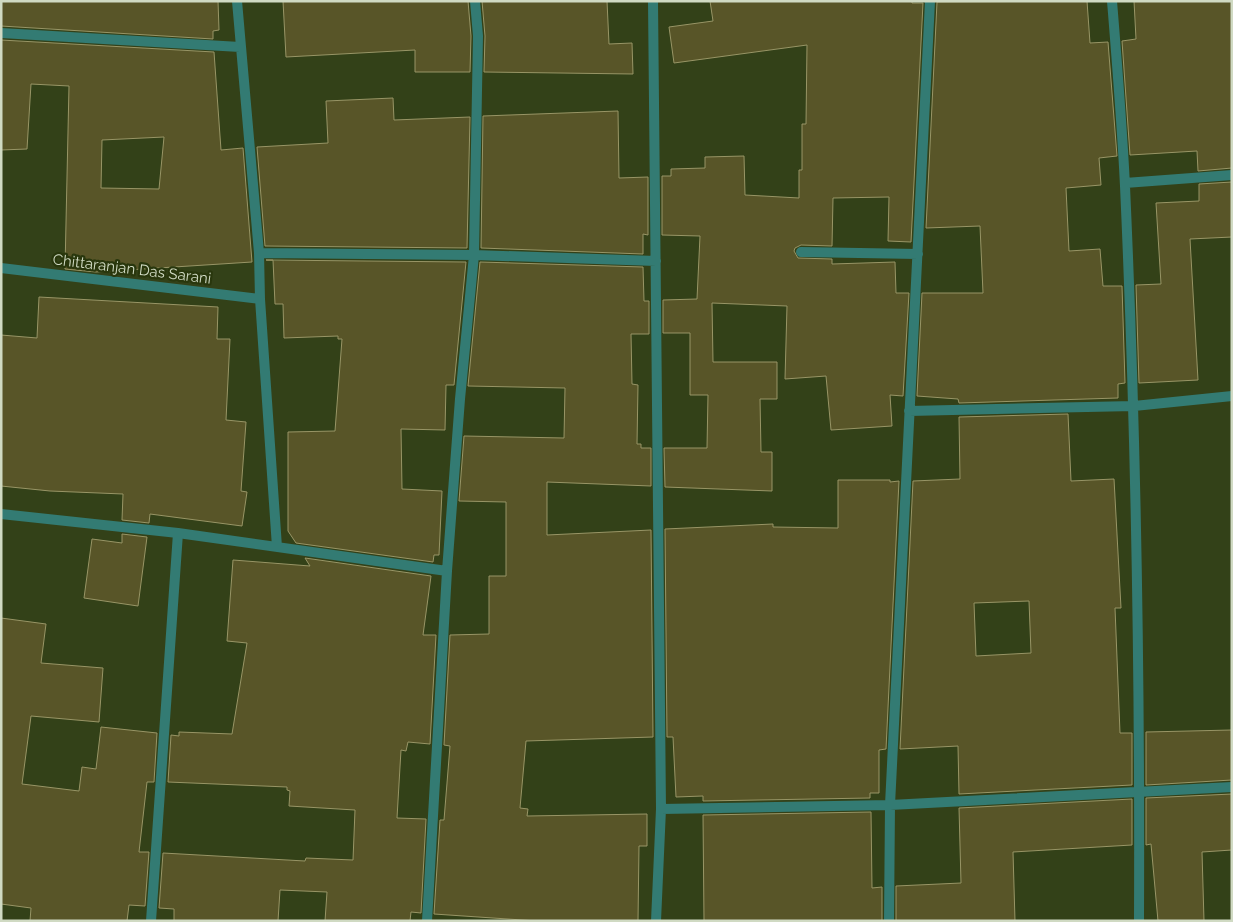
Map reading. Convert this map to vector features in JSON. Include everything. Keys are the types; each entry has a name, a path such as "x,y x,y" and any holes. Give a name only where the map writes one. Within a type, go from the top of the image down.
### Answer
{"street":[{"path":"237,1 258,253 277,547"},
{"path":"427,921 447,571 460,399 474,256 478,36 475,1"},
{"path":"654,1 661,809 656,921"},
{"path":"889,921 890,805 930,1"},
{"path":"1112,1 1125,183 1134,406 1140,792 1139,921"},
{"path":"1,33 240,47"},
{"path":"1125,183 1232,175"},
{"path":"800,252 918,254"},
{"path":"258,253 474,256 656,262"},
{"name":"Chittaranjan Das Sarani","path":"1,268 260,299"},
{"path":"909,411 1134,406 1232,396"},
{"path":"1,514 178,533 447,571"},
{"path":"151,921 178,533"},
{"path":"661,809 890,805 1232,787"}],"building":[{"path":"1,1 218,1 219,30 213,31 213,39 1,26"},
{"path":"283,1 468,1 471,36 470,72 415,72 415,50 286,57"},
{"path":"482,1 607,1 609,44 632,43 633,74 484,72 485,36"},
{"path":"710,1 912,1 912,3 923,3 911,242 888,241 889,197 833,198 832,246 801,245 795,248 794,251 798,258 832,259 832,264 895,262 896,293 909,293 903,396 890,395 892,426 831,430 826,376 785,379 787,306 712,303 713,362 777,362 777,399 760,399 761,452 772,452 772,491 665,487 664,448 707,448 708,395 690,395 690,333 663,333 663,300 697,299 700,236 662,235 662,176 671,176 671,169 705,168 705,157 744,156 745,195 799,198 799,170 802,170 802,124 806,124 807,45 674,63 669,27 713,21"},
{"path":"1087,1 1090,43 1108,42 1117,156 1099,158 1101,185 1066,188 1069,251 1100,249 1103,286 1122,286 1125,383 1118,384 1118,398 959,403 958,399 917,396 922,293 983,293 980,226 926,228 937,2"},
{"path":"1134,1 1232,1 1232,168 1198,171 1197,151 1130,155 1122,41 1136,39"},
{"path":"1,40 214,52 221,150 243,148 252,262 96,272 65,269 69,86 31,84 27,149 1,150","holes":["164,137 159,189 101,188 102,140"]},
{"path":"393,98 394,120 470,117 467,248 265,246 257,147 328,143 326,101"},
{"path":"618,111 619,178 648,177 648,235 643,234 643,254 481,248 483,116"},
{"path":"1232,182 1232,237 1190,239 1198,380 1139,383 1136,285 1161,284 1156,203 1199,201 1199,184"},
{"path":"273,260 466,262 454,385 446,385 445,430 401,429 402,489 442,491 439,555 434,555 433,562 296,543 288,531 288,432 335,431 342,339 338,339 338,336 284,338 283,304 275,304"},
{"path":"480,262 643,267 644,301 649,301 649,334 631,334 632,384 638,385 637,444 641,444 641,448 651,448 651,486 547,482 547,535 651,530 653,737 526,741 520,808 528,809 527,816 647,814 647,846 639,846 638,921 537,921 434,914 440,820 444,820 450,746 444,745 450,635 489,634 489,576 506,576 506,502 459,501 464,436 564,438 565,388 468,386"},
{"path":"39,297 218,307 217,339 230,339 226,420 246,422 241,491 247,492 242,526 150,514 149,523 122,520 123,494 50,491 1,486 1,335 37,338"},
{"path":"1068,414 1071,481 1114,479 1121,608 1115,608 1120,733 1132,733 1132,785 959,794 958,746 900,749 913,481 960,479 959,417","holes":["1029,601 1031,653 976,656 974,603"]},
{"path":"838,480 899,481 886,749 879,750 879,793 870,793 870,798 703,801 703,796 676,797 673,737 667,737 665,529 773,524 773,527 838,528"},
{"path":"122,534 147,537 138,606 84,598 92,539 122,543"},
{"path":"305,558 431,576 423,635 436,635 430,744 408,742 406,751 401,750 397,818 426,819 421,913 411,912 410,921 325,921 327,892 280,890 278,921 174,921 174,909 159,908 163,853 305,861 306,858 353,860 355,810 289,806 290,791 287,790 287,787 168,782 171,735 179,736 179,732 232,734 247,643 227,641 233,560 310,566"},
{"path":"1,618 46,624 41,663 103,668 99,722 31,716 22,784 79,791 82,767 96,769 101,727 157,733 154,782 147,782 139,852 149,852 145,906 129,905 127,921 30,921 31,908 1,904"},
{"path":"1232,730 1232,780 1146,785 1146,732"},
{"path":"1232,794 1232,850 1202,852 1204,921 1158,921 1151,844 1146,845 1146,798"},
{"path":"1132,799 1132,845 1013,852 1015,921 896,921 896,886 961,883 959,808"},
{"path":"871,812 872,888 882,887 882,921 704,921 703,815"}]}
